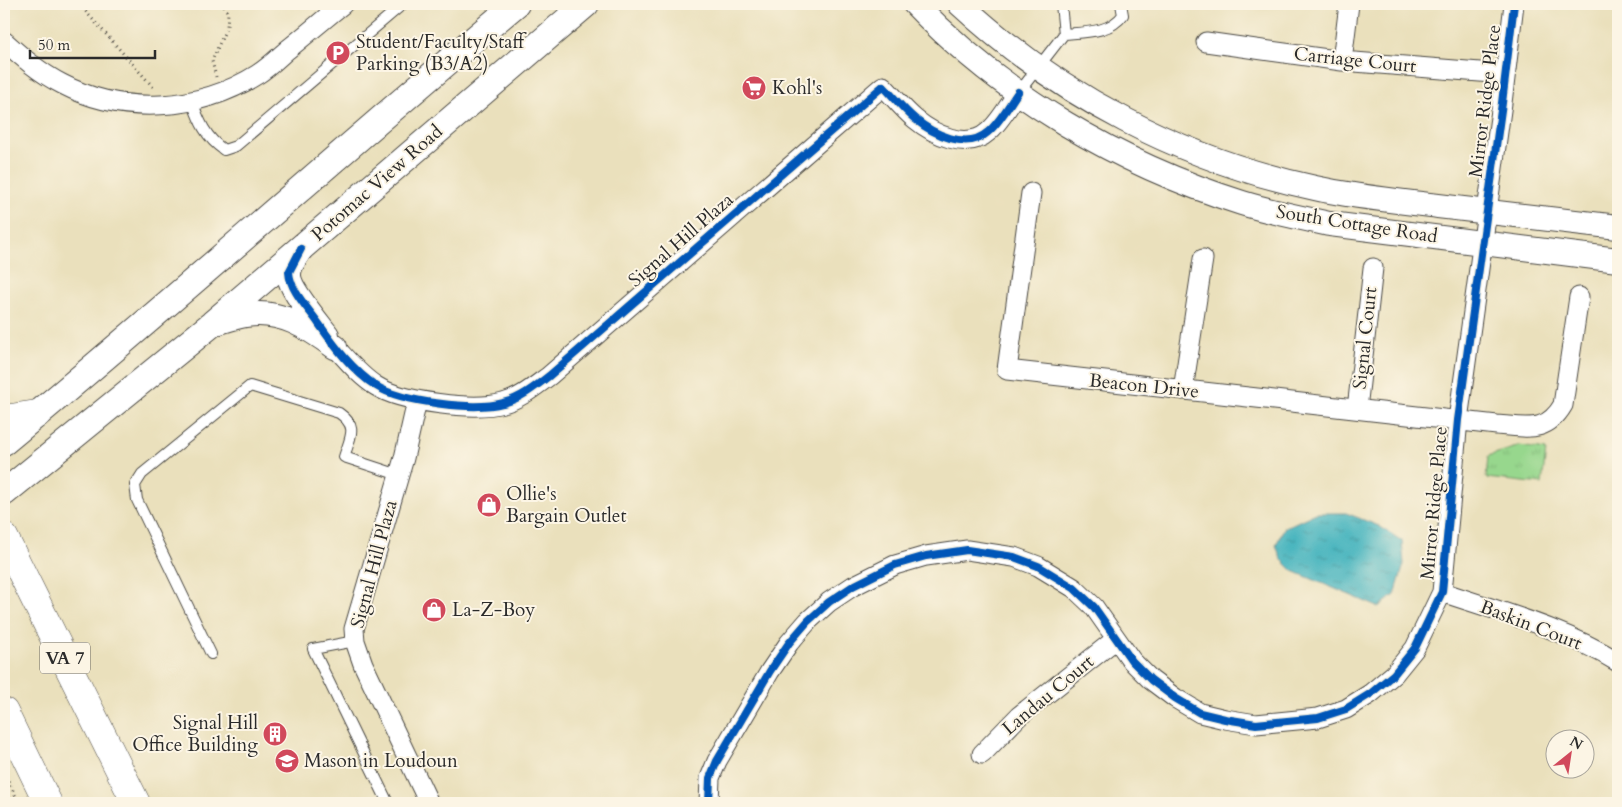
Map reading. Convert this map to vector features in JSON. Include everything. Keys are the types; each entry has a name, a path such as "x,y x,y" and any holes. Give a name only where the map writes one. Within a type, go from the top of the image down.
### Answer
{"highway":[{"path":"4,419 37,414"},
{"name":"VA 7","path":"4,536 136,803"},
{"path":"4,712 48,803"},
{"path":"23,753 30,803"}],"main road":[{"path":"4,442 516,4"},
{"name":"Potomac View Road","path":"4,493 212,324 586,4"}],"street":[{"path":"4,41 27,62 63,85 100,99 126,104 156,106 192,101 221,93 240,85 260,73 343,4"},
{"name":"South Cottage Road","path":"915,4 976,62 1018,92 1058,119 1136,162 1171,178 1243,203 1330,224 1618,260"},
{"name":"South Cottage Road","path":"960,4 997,36 1038,67 1094,103 1140,128 1189,150 1232,166 1276,179 1357,196 1618,227"},
{"path":"1342,61 1349,4"},
{"name":"Mirror Ridge Place","path":"709,803 710,778 717,760 770,671 789,643 808,621 829,602 853,586 896,565 926,556 967,550 1014,557 1038,566 1074,588 1094,607 1132,660 1151,680 1175,698 1200,713 1256,724 1318,718 1346,709 1370,694 1394,674 1415,648 1442,592 1458,420 1514,4"},
{"name":"Carriage Court","path":"1206,42 1342,61 1505,74"},
{"name":"Signal Hill Plaza","path":"335,347 361,375 377,387 403,398 417,401 489,406 504,403 534,388 557,370 883,86 913,118 925,127 962,140 972,140 988,132 1018,92"},
{"name":"Beacon Drive","path":"1031,193 1007,370 1529,427 1544,425 1556,416 1563,405 1579,297"},
{"path":"301,249 291,266 289,279 335,347"},
{"path":"1183,390 1203,258"},
{"name":"Signal Court","path":"1357,409 1373,268"},
{"path":"212,324 247,314 266,314 299,323 335,347"},
{"name":"Signal Hill Plaza","path":"417,401 399,474 354,629 355,641 363,664 429,803"},
{"name":"Baskin Court","path":"1442,592 1535,624 1572,639 1618,662"},
{"name":"Landau Court","path":"982,754 1019,716 1116,639"}],"lane":[{"path":"192,101 200,123 216,145 224,150 236,146 404,4"},
{"path":"1018,92 1064,34 1061,4"},
{"path":"1064,34 1095,31 1117,23 1123,15 1121,4"},
{"path":"211,654 137,500 135,485 142,474 250,386 339,413 348,420 352,430 344,458 399,474"},
{"path":"355,641 313,649 388,803"}],"path":[{"path":"79,4 158,93"},
{"path":"218,81 213,70 212,61 227,26 228,13 223,4"},
{"path":"4,772 19,803"}],"green space":[{"path":"1520,446 1546,450 1542,484 1486,478 1488,456"}],"water":[{"path":"1316,513 1346,513 1379,526 1402,541 1404,564 1395,595 1378,607 1293,571 1281,559 1276,545 1284,528"}],"cycle path":[{"path":"709,803 710,778 717,761 770,671 789,643 808,621 829,602 853,586 895,565 926,556 967,550 1014,557 1038,566 1074,588 1094,607 1132,661 1151,680 1175,698 1200,713 1256,724 1318,718 1346,709 1370,694 1394,674 1415,648 1442,592 1458,420 1514,4"},
{"path":"301,249 289,272 293,286 301,300 338,350 368,380 387,392 420,401 475,406 503,403 521,396 549,376 883,86 922,125 940,135 960,140 980,138 988,132 1018,92"}],"place":[{"name":"Student/Faculty/Staff Parking (B3/A2)","path":"338,53"},
{"name":"Kohl's","path":"754,88"},
{"name":"Ollie's Bargain Outlet","path":"489,505"},
{"name":"La-Z-Boy","path":"434,610"},
{"name":"Signal Hill Office Building","path":"275,734"},
{"name":"Mason in Loudoun","path":"287,761"}]}
